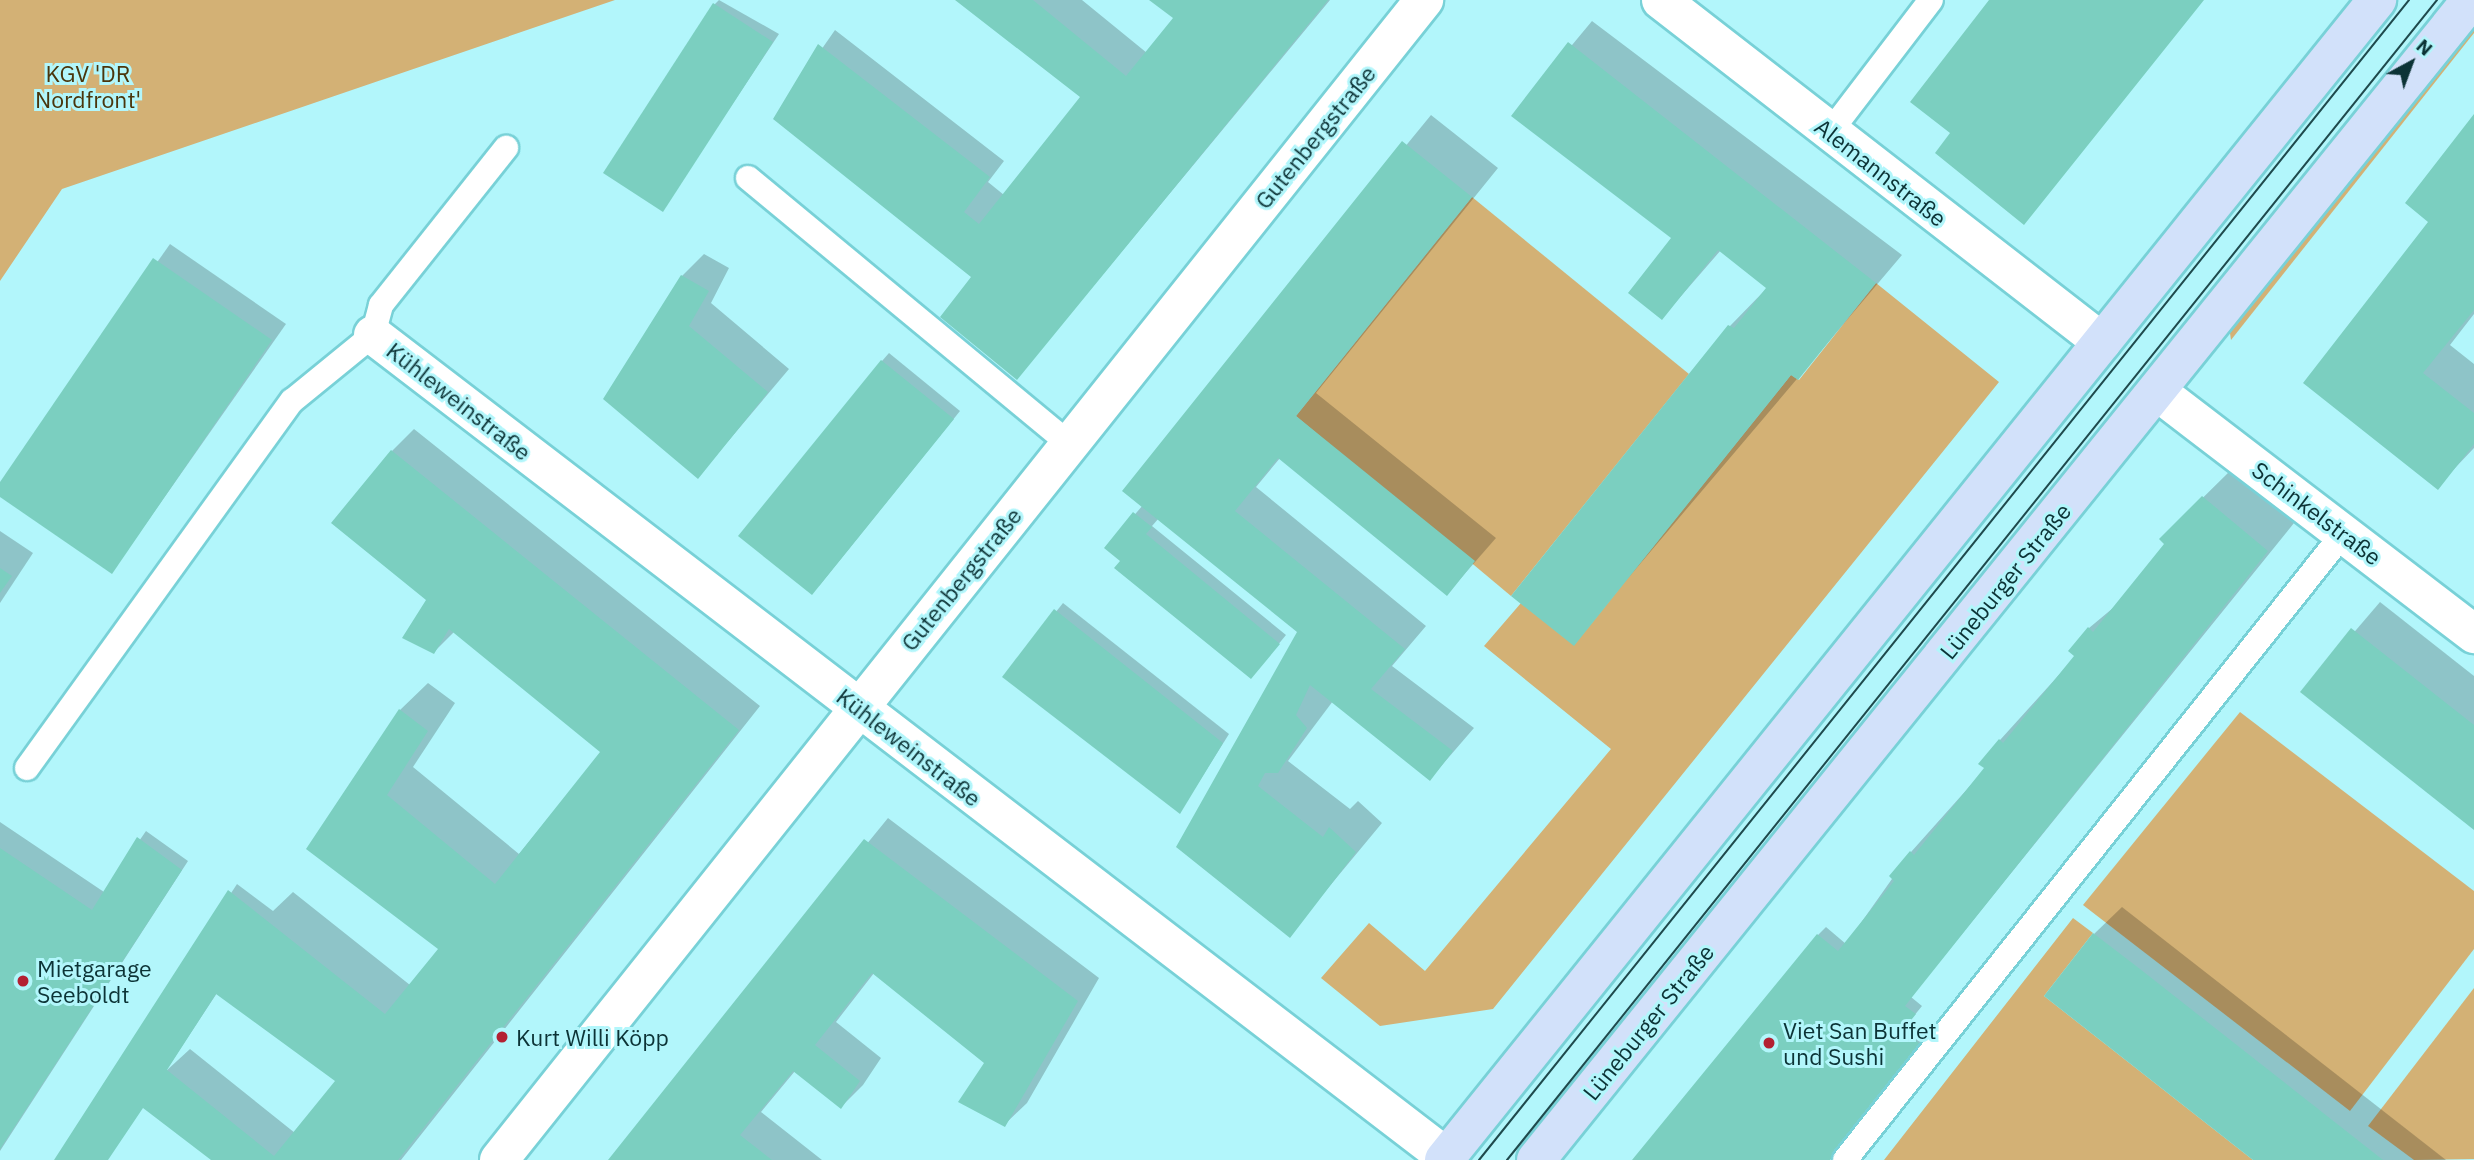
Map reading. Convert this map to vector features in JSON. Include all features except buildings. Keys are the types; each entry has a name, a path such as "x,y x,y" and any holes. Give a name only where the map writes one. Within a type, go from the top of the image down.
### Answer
{"main road":[{"path":"1445,1159 2377,0"},
{"name":"Lüneburger Straße","path":"1536,1160 2159,393 2471,0"}],"street":[{"name":"Gutenbergstraße","path":"499,1160 1424,0"},
{"name":"Alemannstraße","path":"1661,0 2102,342"},
{"name":"Kühleweinstraße","path":"373,335 1445,1159"},
{"name":"Schinkelstraße","path":"2159,393 2474,634"}],"lane":[{"path":"1830,132 1931,0"},
{"path":"27,768 292,401 373,335 381,305 506,148"},
{"path":"748,178 1069,444"},
{"path":"1845,1160 2343,534"}],"green space":[{"name":"KGV 'DR Nordfront'","path":"0,0 615,0 62,189 0,281"},
{"path":"2474,17 2474,33 2231,340 2229,326"},
{"path":"1472,197 1689,374 1511,596 1296,416"},
{"path":"1876,283 1999,382 1493,1009 1380,1026 1321,978 1369,923 1425,971 1611,749 1484,646 1521,603 1574,645 1791,375 1799,380"},
{"path":"2240,712 2474,891 2474,949 2350,1111 2083,905"},
{"path":"2073,918 2093,933 2044,996 2253,1160 1884,1160"},
{"path":"2474,988 2474,1159 2414,1160 2368,1126"}],"tram line":[{"path":"1479,1160 2409,0"},
{"path":"1507,1160 2437,0"}],"place":[{"name":"Mietgarage Seeboldt","path":"23,981"},
{"name":"Kurt Willi Köpp","path":"502,1037"},
{"name":"Viet San Buffet und Sushi","path":"1769,1043"}]}
